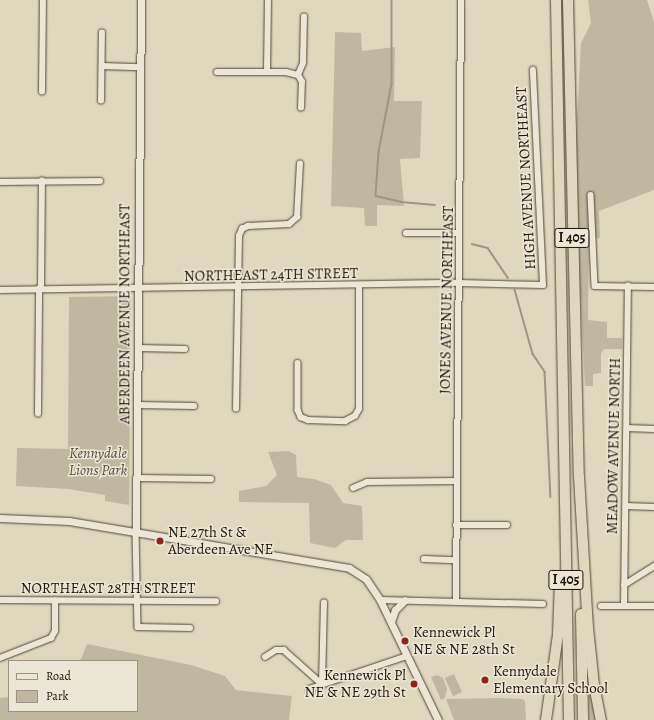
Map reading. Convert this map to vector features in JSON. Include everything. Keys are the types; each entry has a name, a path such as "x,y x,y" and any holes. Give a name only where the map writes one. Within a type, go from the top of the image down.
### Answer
{"highway":[{"name":"I 405","path":"556,0 569,720"},
{"name":"I 405","path":"568,0 583,720"},
{"path":"546,720 558,635 565,440"},
{"path":"579,477 589,636 595,694 601,720"}],"street":[{"path":"42,92 43,0"},
{"name":"ABERDEEN AVENUE NORTHEAST","path":"141,0 136,478 138,627 190,628"},
{"path":"267,72 268,0"},
{"name":"JONES AVENUE NORTHEAST","path":"456,601 461,0"},
{"path":"298,75 303,63 304,17"},
{"path":"101,101 102,33"},
{"path":"102,66 140,66"},
{"name":"HIGH AVENUE NORTHEAST","path":"533,70 543,285"},
{"path":"217,72 291,72 298,75 302,82 301,108"},
{"path":"236,408 238,240 242,229 252,225 284,225 294,221 300,208 300,164"},
{"path":"38,414 42,181"},
{"path":"0,182 100,181"},
{"path":"591,195 595,286 654,287"},
{"path":"406,233 459,233"},
{"name":"NORTHEAST 24TH STREET","path":"0,290 238,288 459,283 543,285"},
{"path":"298,362 298,410 301,417 308,420 345,421 355,416 359,409 359,286"},
{"name":"MEADOW AVENUE NORTH","path":"624,606 628,286"},
{"path":"138,348 185,349"},
{"path":"137,405 194,406"},
{"path":"627,428 654,429"},
{"path":"136,478 211,479"},
{"path":"353,488 367,482 457,481"},
{"path":"626,506 654,506"},
{"path":"0,518 61,520 337,565 357,573 372,587 380,600 438,720"},
{"path":"456,525 507,525"},
{"path":"424,559 456,560"},
{"path":"624,585 654,566"},
{"name":"NORTHEAST 28TH STREET","path":"0,600 216,601"},
{"path":"380,600 543,604"},
{"path":"391,622 395,610 405,600"},
{"path":"0,658 51,638 54,631 55,601"},
{"path":"322,684 324,603"},
{"path":"601,606 654,606"},
{"path":"264,657 276,650 284,650 322,684"},
{"path":"309,689 407,656"}],"green space":[{"path":"588,0 647,0 654,22 654,190 599,211 600,238 589,239 588,320 607,322 607,338 622,338 622,349 604,349 601,354 601,373 593,374 593,386 585,386 574,177 581,43 591,23"},
{"path":"335,32 361,33 362,51 395,47 394,101 422,101 420,158 400,159 404,206 377,205 377,226 365,226 364,208 331,206"},
{"name":"Kennydale Lions Park","path":"131,296 129,505 105,501 105,495 68,489 16,486 17,448 68,449 69,297"},
{"path":"289,451 296,455 297,477 314,479 331,485 343,503 362,506 363,540 346,540 335,548 310,543 309,503 239,502 239,491 266,486 277,475 268,452"},
{"path":"87,644 191,665 225,676 236,690 292,696 289,720 0,720 0,698 8,697 8,712 138,712 138,660 79,660 81,659"},
{"path":"454,674 462,692 453,696 445,678"},
{"path":"437,675 443,678 447,689 445,698 441,700 431,677"},
{"path":"588,678 590,683 595,720 589,720"},
{"path":"446,699 522,699 525,701 526,720 454,720"}],"waterway":[{"path":"392,0 392,84 379,152 376,196 401,202 435,205"},
{"path":"472,244 488,248 508,278"},
{"path":"515,290 533,354 545,372 551,497"}],"place":[{"name":"NE 27th St & Aberdeen Ave NE","path":"160,541"},
{"name":"Kennewick Pl NE & NE 28th St","path":"405,641"},
{"name":"Kennydale Elementary School","path":"485,680"},
{"name":"Kennewick Pl NE & NE 29th St","path":"414,684"}]}
